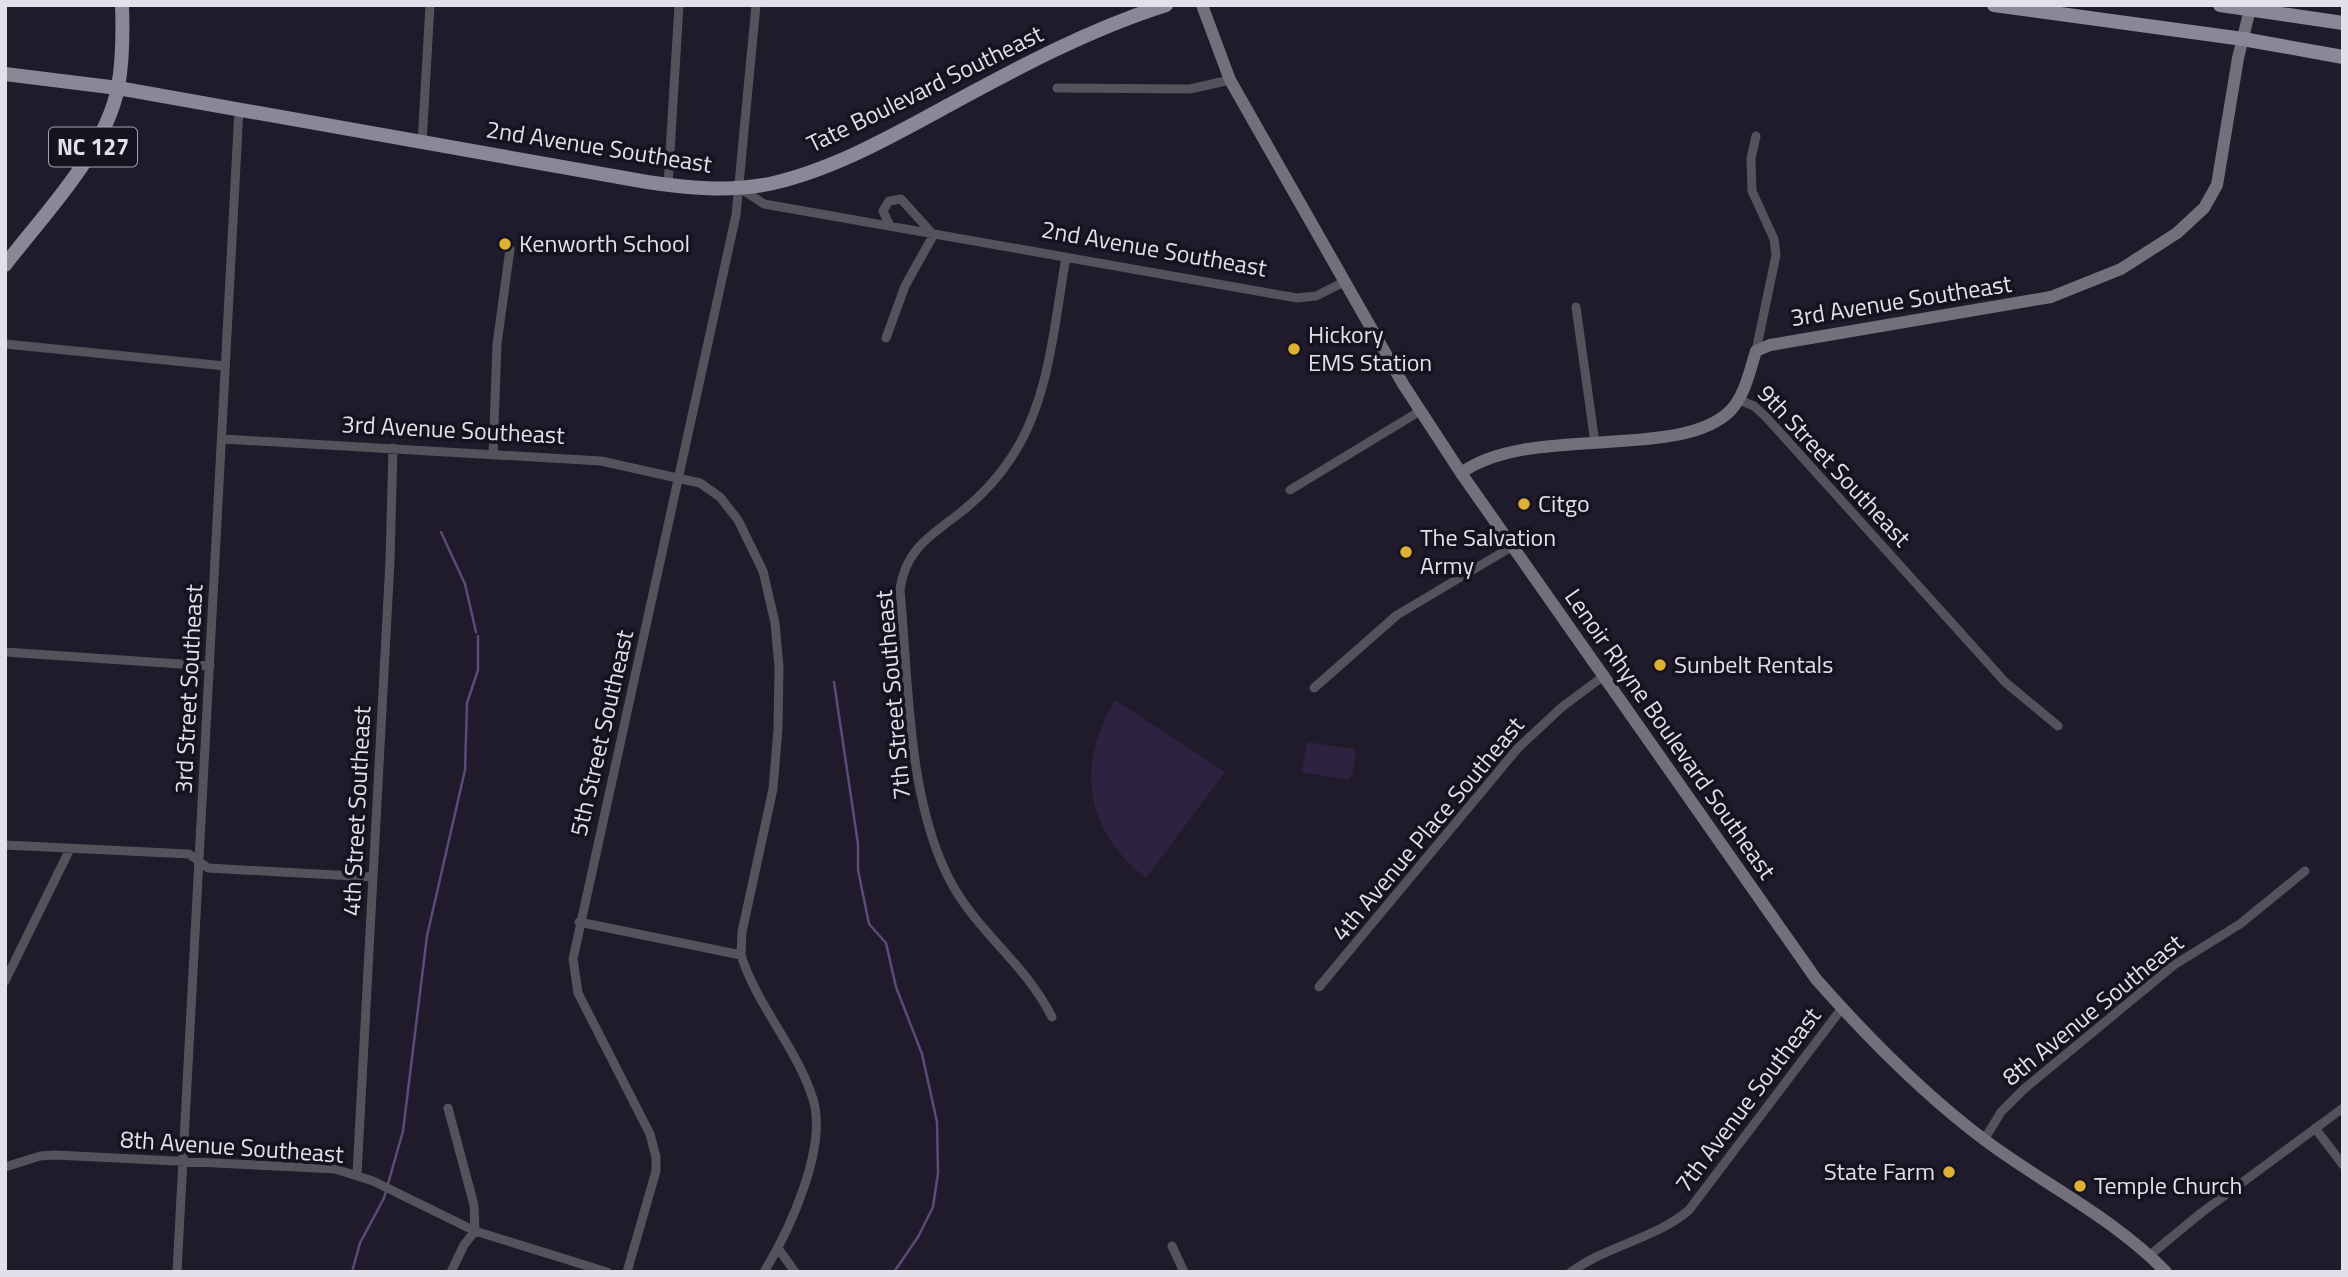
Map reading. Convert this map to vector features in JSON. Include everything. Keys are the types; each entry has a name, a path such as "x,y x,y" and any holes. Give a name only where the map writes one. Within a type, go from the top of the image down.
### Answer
{"main road":[{"name":"NC 127","path":"5,265 85,160 104,126 118,88 122,5"},
{"name":"Tate Boulevard Southeast","path":"740,188 787,180 841,160 1074,41 1166,5"},
{"name":"Lenoir Rhyne Boulevard Southeast","path":"1202,5 1230,80 1420,411 1793,947 1842,1008 1895,1063 1984,1140 2150,1255 2166,1272"},
{"path":"1994,5 2243,39 2343,57"},
{"path":"2220,5 2343,23"},
{"name":"3rd Avenue Southeast","path":"1756,351 1784,341 2004,307 2054,296 2102,278 2145,255 2177,233 2204,208 2220,175 2243,39 2251,8"},
{"name":"2nd Avenue Southeast","path":"5,74 118,88 668,185 740,188"},
{"name":"9th Street Southeast","path":"1739,400 1756,351"},
{"path":"1461,472 1485,458 1508,452 1689,430 1720,419 1739,400"}],"street":[{"path":"422,142 430,5"},
{"path":"668,185 679,5"},
{"name":"5th Street Southeast","path":"627,1272 656,1171 656,1157 650,1134 578,993 573,958 740,188 756,5"},
{"path":"1056,88 1190,89 1230,80"},
{"name":"3rd Street Southeast","path":"177,1272 239,109"},
{"name":"9th Street Southeast","path":"1756,136 1751,159 1752,191 1774,239 1776,255 1756,351"},
{"name":"2nd Avenue Southeast","path":"740,188 765,204 1297,298 1316,296 1344,282"},
{"path":"886,338 905,286 934,234 922,226 911,207 901,199 889,201 883,211 890,226"},
{"path":"493,455 497,344 510,249"},
{"name":"7th Street Southeast","path":"1052,1017 1038,989 965,905 933,844 920,798 900,590 906,564 913,552 936,529 989,486 1010,460 1031,424 1043,383 1066,257"},
{"path":"1576,307 1595,443"},
{"path":"5,344 225,366"},
{"name":"9th Street Southeast","path":"1739,400 1754,406 1766,417 2005,682 2030,706 2058,726"},
{"path":"1290,490 1420,411"},
{"name":"3rd Avenue Southeast","path":"222,439 601,461 679,478 712,490 738,520 763,571 775,623 779,693 776,763 768,815 741,932 741,955"},
{"name":"4th Street Southeast","path":"357,1174 390,561 393,448"},
{"path":"1314,688 1397,615 1513,546"},
{"path":"5,652 209,666"},
{"name":"4th Avenue Place Southeast","path":"1319,987 1518,747 1562,707 1605,675"},
{"path":"5,845 189,854 208,868 372,877"},
{"path":"5,981 70,849"},
{"name":"8th Avenue Southeast","path":"1984,1140 2001,1112 2024,1089 2174,965 2240,925 2305,871"},
{"path":"579,922 741,955 810,1091 816,1110 807,1174 778,1248 764,1272"},
{"name":"7th Avenue Southeast","path":"1572,1272 1602,1252 1664,1228 1689,1210 1842,1008"},
{"path":"448,1108 474,1205 475,1231 464,1245 451,1272"},
{"path":"2150,1255 2201,1213 2343,1108"},
{"path":"2315,1128 2343,1165"},
{"name":"8th Avenue Southeast","path":"5,1167 55,1155 335,1169 357,1174 475,1231 607,1272"},
{"path":"1172,1246 1185,1272"},
{"path":"778,1248 795,1272"}],"shaded area":[{"path":"1115,700 1225,772 1146,878 1125,859 1110,839 1099,818 1093,796 1091,773 1095,749"},
{"path":"1307,742 1353,749 1356,753 1352,776 1348,780 1302,772"}],"waterway":[{"path":"441,532 465,584 476,632"},
{"path":"352,1272 360,1243 384,1198 403,1131 427,936 465,770 467,703 478,670 478,636"},
{"path":"834,682 858,844 858,870 869,924 886,943 896,987 922,1054 937,1122 938,1173 933,1207 918,1237 894,1272"}],"place":[{"name":"Kenworth School","path":"505,244"},
{"name":"Hickory EMS Station","path":"1294,349"},
{"name":"Citgo","path":"1524,504"},
{"name":"The Salvation Army","path":"1406,552"},
{"name":"Sunbelt Rentals","path":"1660,665"},
{"name":"State Farm","path":"1949,1172"},
{"name":"Temple Church","path":"2080,1186"}]}
